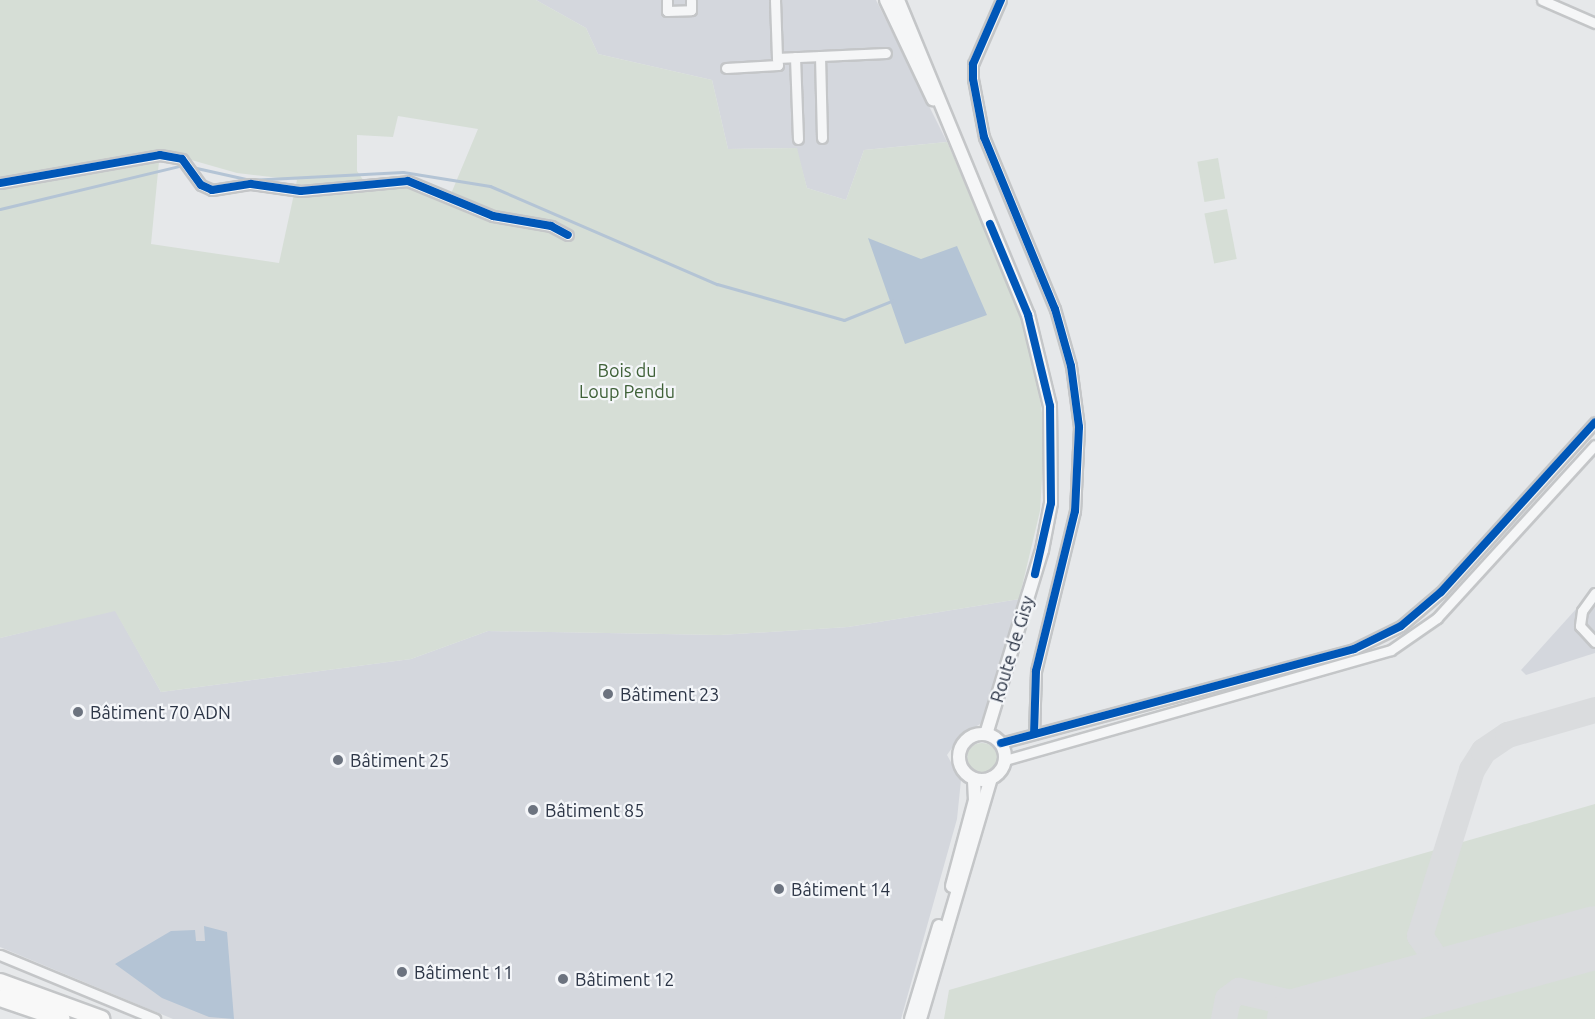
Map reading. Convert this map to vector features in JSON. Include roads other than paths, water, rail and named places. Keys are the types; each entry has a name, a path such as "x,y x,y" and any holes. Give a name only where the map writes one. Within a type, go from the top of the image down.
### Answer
{"highway":[{"path":"0,982 102,1019"},
{"path":"0,998 62,1019"}],"street":[{"path":"667,0 667,11 691,10 691,0"},
{"path":"726,68 778,65 775,0"},
{"name":"Route de Gisy","path":"886,0 944,117"},
{"name":"Route de Gisy","path":"898,0 944,117 1028,315 1050,406 1051,503 1042,550 986,734"},
{"path":"1001,0 973,64 973,80 984,137 1055,309 1071,366 1079,427 1076,500 1036,671 1034,734"},
{"path":"1542,0 1595,23"},
{"path":"777,58 886,53"},
{"path":"820,56 822,138"},
{"path":"795,57 798,139"},
{"path":"0,183 160,155 188,166 201,185 213,190 251,184 301,191 408,181 494,216 551,226 568,235"},
{"path":"1001,743 1354,649 1401,626 1441,592 1595,422"},
{"path":"920,1019 991,778 1005,760 1392,650 1437,618 1595,446"},
{"path":"1595,593 1582,611 1580,626 1595,642"},
{"path":"991,778 975,779 960,767 958,753 966,739 986,734 1001,743 1005,760"},
{"path":"911,1019 975,800 975,779"},
{"path":"0,955 155,1019"}],"water":[{"path":"868,238 921,259 957,246 987,315 905,344"},
{"path":"204,926 227,932 234,1019 209,1017 162,998 115,964 171,931 195,930 196,941 205,941"}],"waterway":[{"path":"0,209 183,165 250,180 403,172 490,186 717,284 844,320 894,300"}],"place":[{"name":"Bâtiment 23","path":"608,694"},
{"name":"Bâtiment 70 ADN","path":"78,712"},
{"name":"Bâtiment 25","path":"338,760"},
{"name":"Bâtiment 85","path":"533,810"},
{"name":"Bâtiment 14","path":"779,889"},
{"name":"Bâtiment 11","path":"402,972"},
{"name":"Bâtiment 12","path":"563,979"}],"park label":[{"name":"Bois du Loup Pendu","path":"627,382"}]}
